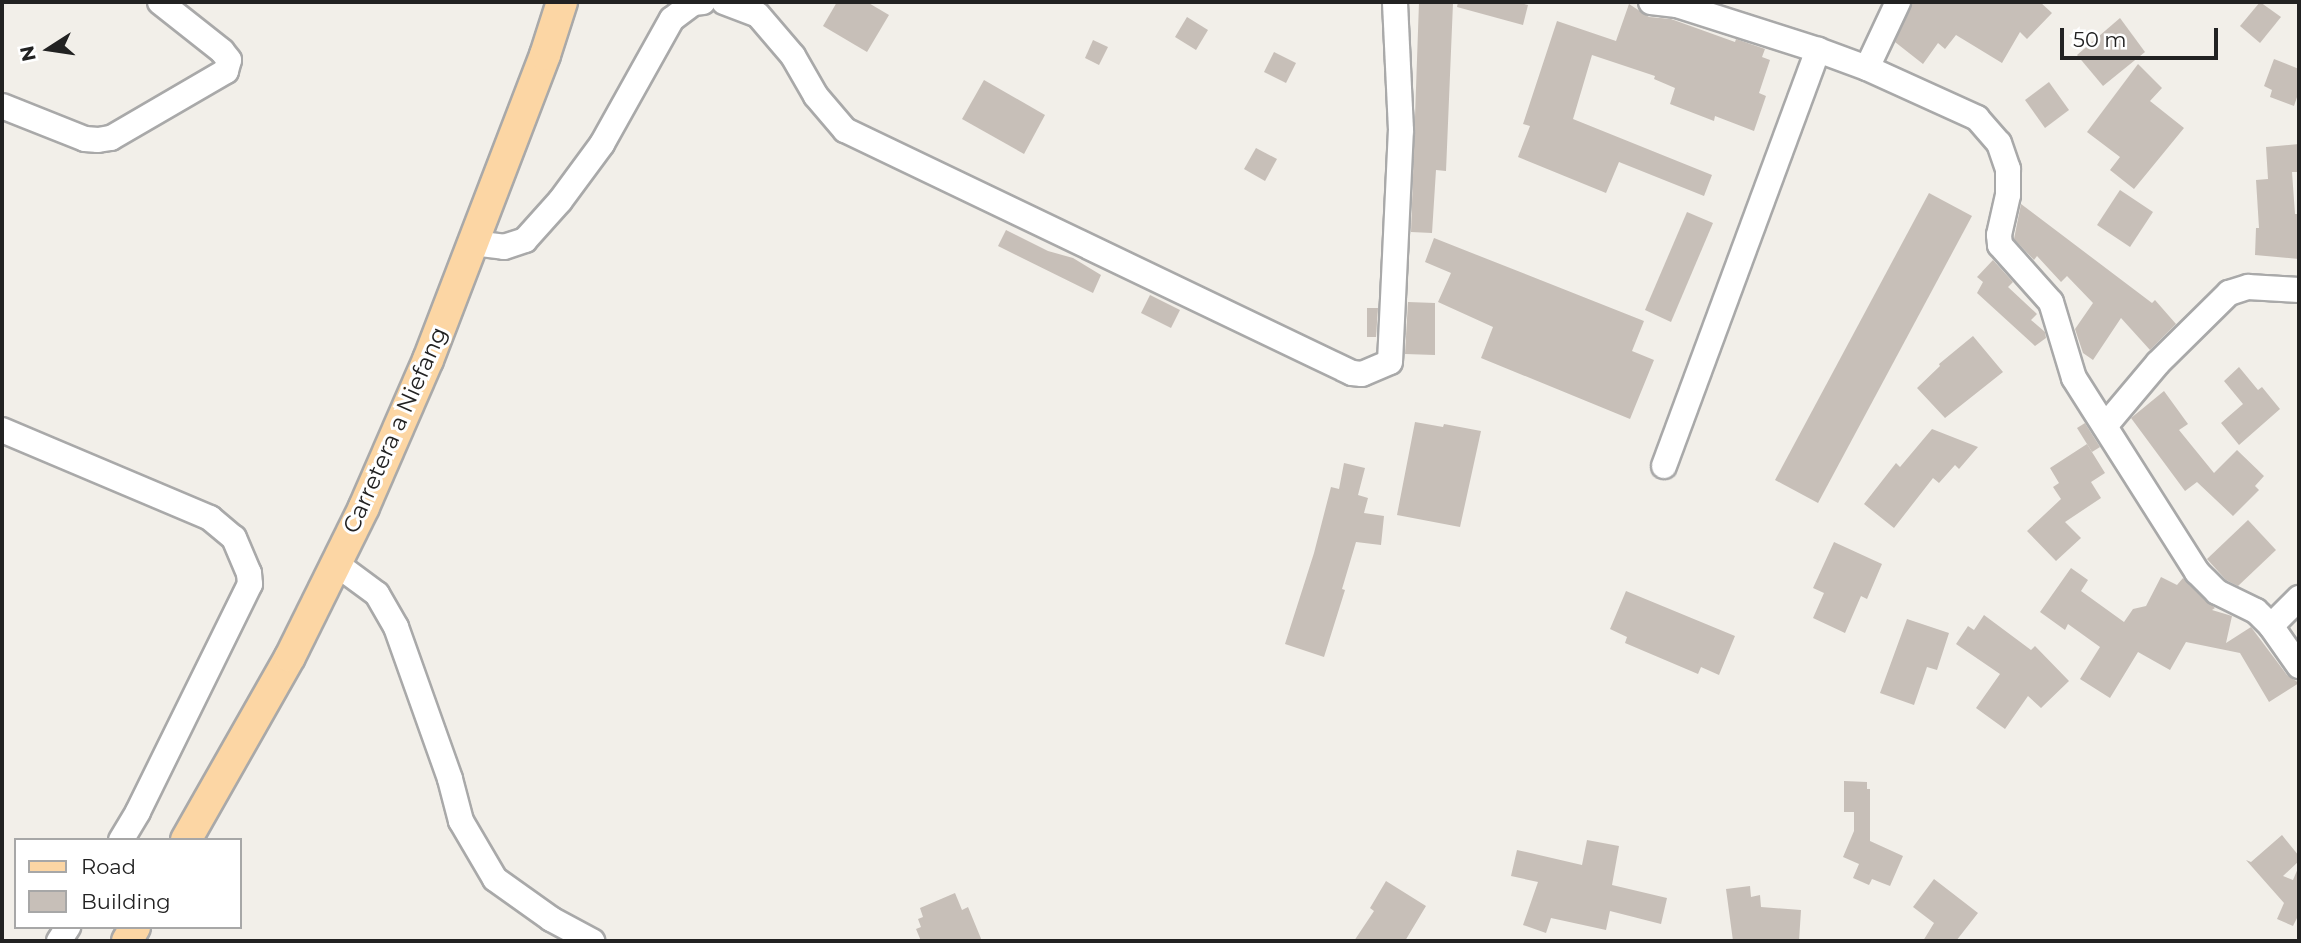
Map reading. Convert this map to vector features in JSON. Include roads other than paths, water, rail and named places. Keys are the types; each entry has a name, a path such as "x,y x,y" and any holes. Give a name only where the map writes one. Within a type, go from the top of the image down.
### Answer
{"main road":[{"name":"Carretera a Niefang","path":"187,838 290,657 364,507 428,360 545,55 562,2"}],"street":[{"path":"2,106 85,139 111,138 226,71 229,60 222,51 160,2"},
{"path":"473,243 504,247 525,240 560,201 602,144 671,19 694,3 703,2"},
{"path":"724,2 758,15 793,56 816,96 845,130 1339,367 1362,374 1390,362 1401,131 1395,2"},
{"path":"1651,2 1677,5 1818,50 1867,68 1977,118 1999,143 2008,169 2008,195 1999,235 2000,245 2051,302 2068,365 2197,572 2217,592 2256,611 2271,626 2299,666"},
{"path":"1867,68 1898,2"},
{"path":"1664,466 1818,50"},
{"path":"2105,426 2158,363 2229,293 2248,287 2299,290"},
{"path":"2,430 191,508 234,538 246,561 250,584 122,838"},
{"path":"335,563 377,594 396,627 461,821 495,879 551,919 592,941"},
{"path":"2271,626 2299,598"}]}
